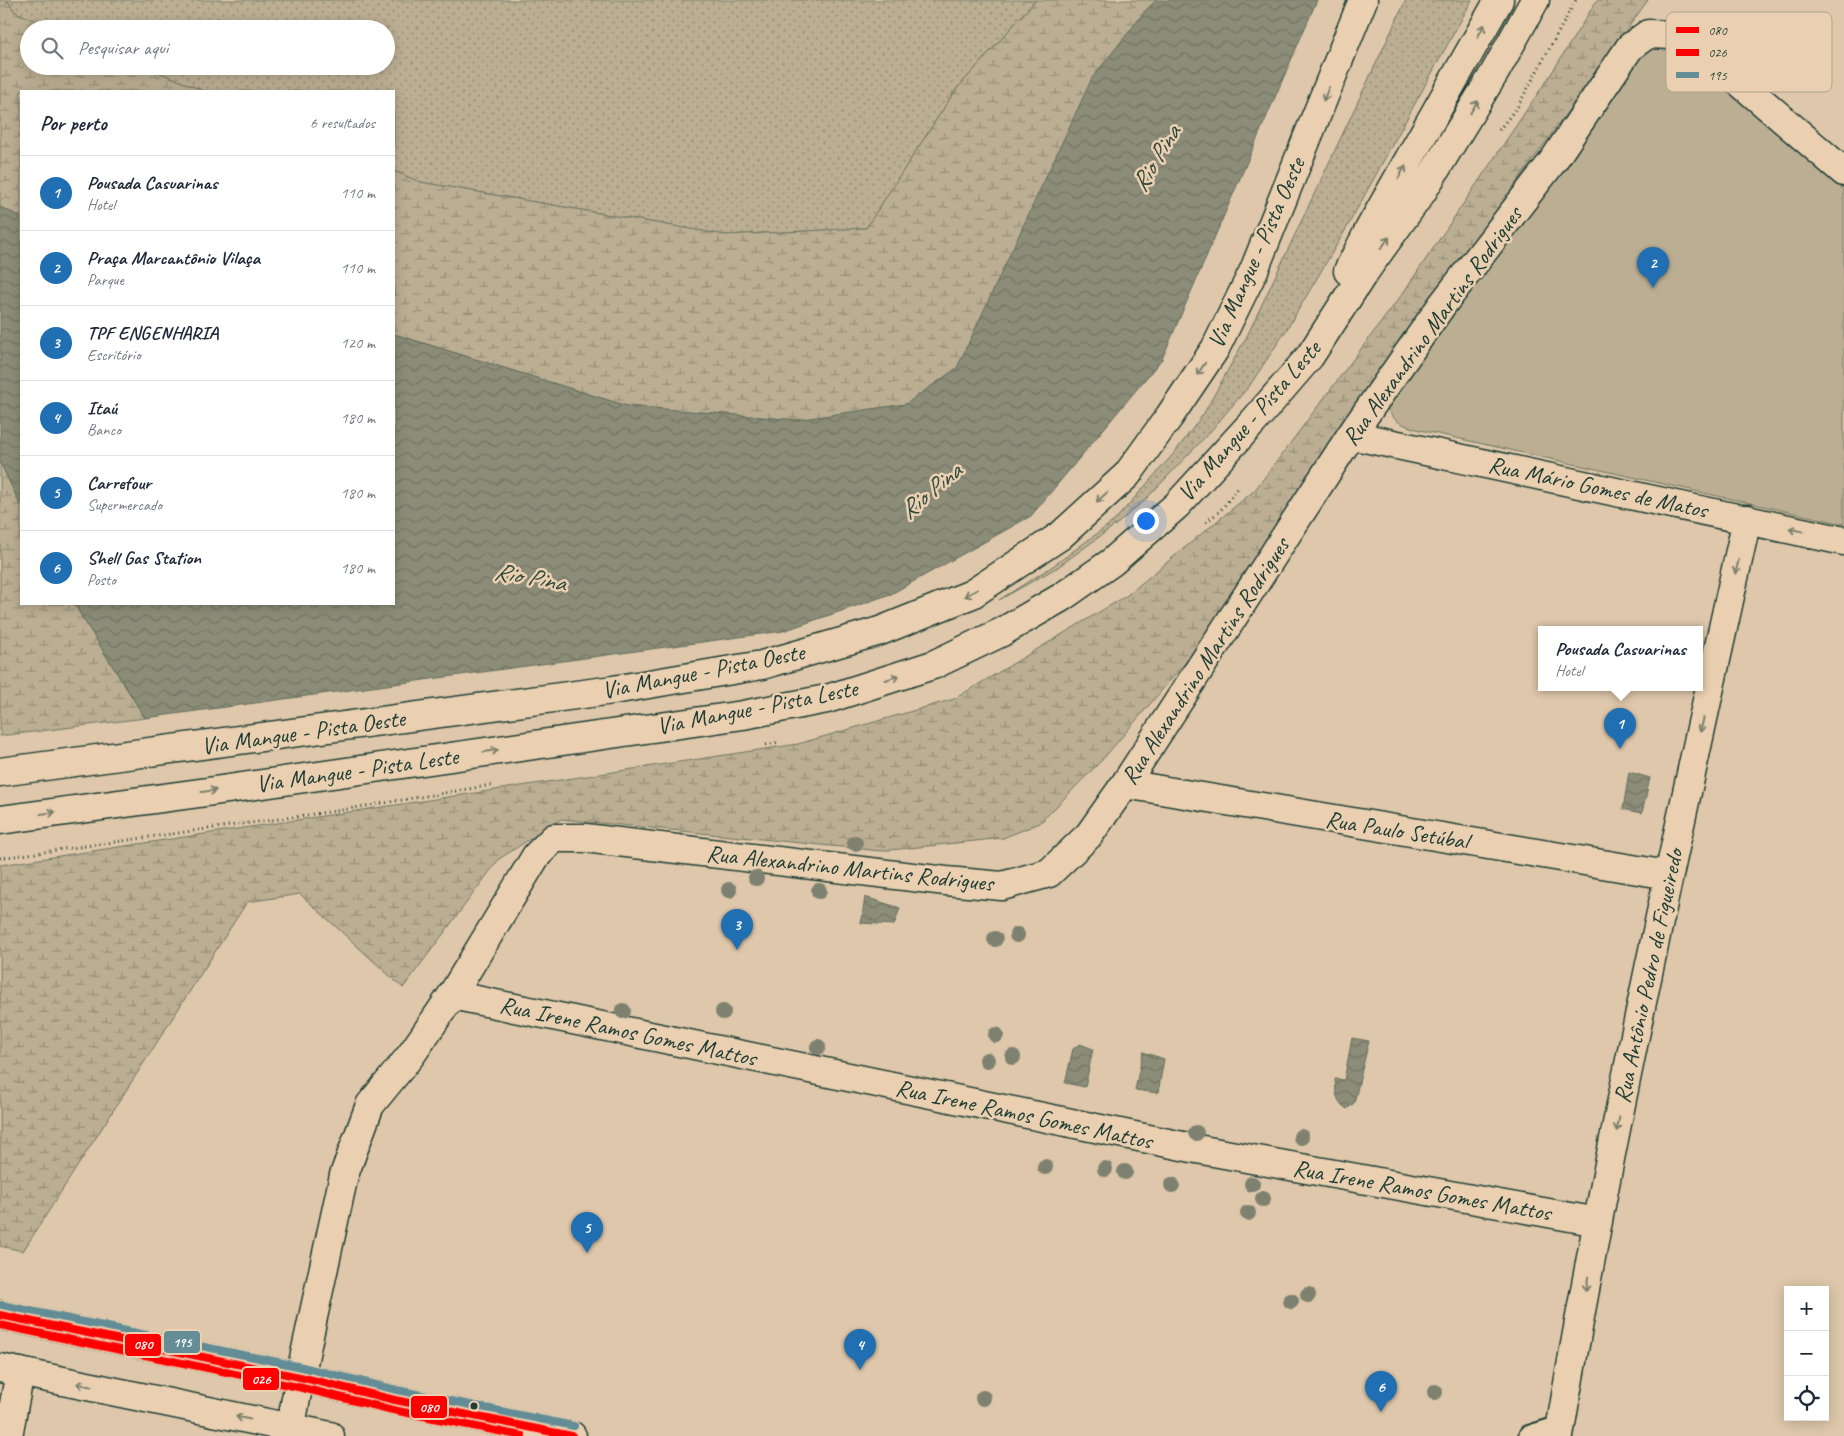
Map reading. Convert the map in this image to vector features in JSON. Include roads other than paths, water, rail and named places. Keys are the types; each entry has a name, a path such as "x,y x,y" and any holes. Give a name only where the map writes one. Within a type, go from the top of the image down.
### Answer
{"street":[{"name":"Via Mangue - Pista Oeste","path":"0,772 603,692 762,665 880,631 972,594 1060,536 1128,475 1215,349 1254,270 1363,0"},
{"path":"1337,65 1374,0"},
{"path":"1298,370 1369,230 1499,0"},
{"name":"Via Mangue - Pista Leste","path":"0,820 743,715 827,699 933,665 1002,632 1062,597 1112,562 1177,505 1254,421 1310,356 1363,274 1422,192 1495,72 1535,0"},
{"name":"Rua Alexandrino Martins Rodrigues","path":"290,1432 300,1377 344,1175 370,1105 411,1055 452,995 536,856 554,838 584,838 1002,886 1048,873 1089,835 1125,784 1351,435 1442,305 1553,160 1630,48 1648,34 1666,34"},
{"name":"Rua Alexandrino Martins Rodrigues","path":"1751,92 1844,172"},
{"name":"Rua Mário Gomes de Matos","path":"1351,435 1844,541"},
{"name":"Rua Antônio Pedro de Figueiredo","path":"1560,1431 1598,1222 1668,875 1747,519"},
{"name":"Rua Paulo Setúbal","path":"1125,784 1668,875"},
{"name":"Rua Irene Ramos Gomes Mattos","path":"452,995 1197,1149 1598,1222"},
{"path":"0,1315 572,1436"},
{"path":"8,1436 10,1370 290,1432 330,1436"}],"lane":[{"path":"1529,1436 1560,1431"}],"water":[{"name":"Rio Pina","path":"1157,0 1317,0 1162,359 1031,516 891,594 783,631 145,718 75,605 395,605 395,334 627,406 797,420 906,404 957,368 1092,78 1147,9"},
{"path":"0,207 20,217 20,504 0,462"},
{"path":"1629,772 1650,778 1642,813 1623,809"},
{"path":"865,897 900,908 894,925 861,923"},
{"path":"1352,1038 1369,1041 1354,1103 1347,1109 1338,1099 1335,1079 1344,1080"},
{"path":"1080,1044 1093,1049 1085,1087 1065,1083 1073,1049"},
{"path":"1143,1052 1164,1059 1158,1093 1135,1090"}],"place":[{"name":"Praça Marcantônio Vilaça","path":"1653,288"},
{"name":"Pousada Casuarinas","path":"1620,749"},
{"name":"TPF ENGENHARIA","path":"737,950"},
{"name":"Carrefour","path":"587,1253"},
{"name":"Itaú","path":"860,1370"},
{"name":"Shell Gas Station","path":"1381,1412"}]}
